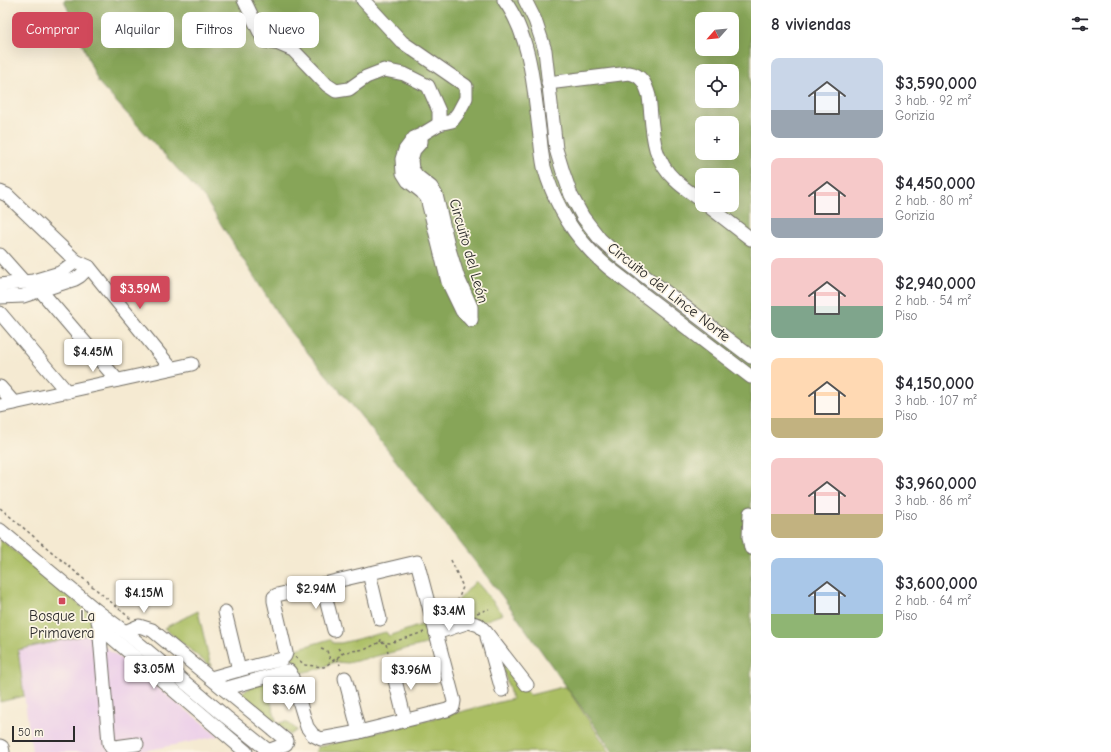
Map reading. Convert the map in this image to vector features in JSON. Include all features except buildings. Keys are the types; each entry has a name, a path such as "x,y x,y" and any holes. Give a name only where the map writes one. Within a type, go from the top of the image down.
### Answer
{"street":[{"path":"244,0 264,41 279,44 293,50 327,85 336,91 349,89 366,77 384,70 404,74 428,86 439,111 439,124"},
{"name":"Circuito del León","path":"364,0 402,42 466,86 466,98 452,121 439,124 414,138 405,150 402,160 403,173 408,181 427,198 448,282 462,311 471,320 471,307 456,271 449,249 436,195 431,187 417,176 412,169 411,160 414,150 421,142 421,135"},
{"name":"Circuito del Lince Norte","path":"504,0 521,30 527,50 544,166 552,191 569,222 589,248 609,268 751,377"},
{"name":"Circuito del Lince Norte","path":"525,0 545,50 556,149 572,195 583,217 600,239 621,258 751,357"},
{"path":"548,83 629,73 637,75 644,82 649,96 654,146 658,156 667,171 675,180 695,196"},
{"path":"0,192 7,194 76,261 89,267 171,368"},
{"path":"716,212 751,240"},
{"path":"0,255 24,282"},
{"path":"0,285 24,282 60,272 76,261"},
{"path":"0,298 23,296 75,279 89,267"},
{"path":"40,290 117,380"},
{"path":"0,312 67,392"},
{"path":"0,406 192,364"},
{"path":"0,387 14,403"},
{"path":"750,513 749,537 751,548"},
{"path":"0,530 268,752 286,744 286,739 152,630 139,626 125,632"},
{"path":"211,678 282,659 286,656 274,597 277,595 417,562 454,701 453,707 447,710 359,732 321,739 313,735 307,727 290,671 224,689"},
{"path":"369,573 380,619"},
{"path":"322,584 334,630"},
{"path":"97,611 109,743 111,747 137,744"},
{"path":"225,612 239,670"},
{"path":"436,631 469,622 479,625 527,685"},
{"path":"99,625 246,752"},
{"path":"485,631 502,690"},
{"path":"392,668 405,720"},
{"path":"345,678 359,732"},
{"path":"0,746 2,747 3,752"}],"path":[{"path":"451,560 463,587 458,600 464,618"},
{"path":"380,642 390,643 436,631"},
{"path":"295,657 306,665 324,666 345,652 366,650 380,642 382,637"},
{"path":"386,643 388,652"},
{"path":"338,648 342,654"},
{"path":"321,649 327,650 331,662"},
{"path":"337,658 340,665"}],"shaded area":[{"path":"89,634 219,736 139,752 32,752 18,650"}],"green space":[{"path":"64,0 751,0 751,752 613,752 502,596 356,410 286,327 205,199 98,82 84,48 93,48 93,12 69,12"},
{"path":"0,539 92,615 89,634 18,650 24,696 0,702"},
{"path":"476,581 503,614 484,621 435,629 433,623 441,616 456,612 454,605"},
{"path":"198,611 211,667 164,628"},
{"path":"424,624 430,643 348,663 335,662 319,669 296,674 295,667 290,665 245,676 244,673 288,662 291,659 290,651 330,639 333,643 341,643 386,632 389,636"},
{"path":"500,658 530,695 566,687 610,752 315,752 318,747 512,699"},
{"path":"265,680 277,724 241,693"},
{"path":"286,721 297,730 290,735 277,724"}],"place":[{"name":"Bosque La Primavera","path":"62,601"}]}
